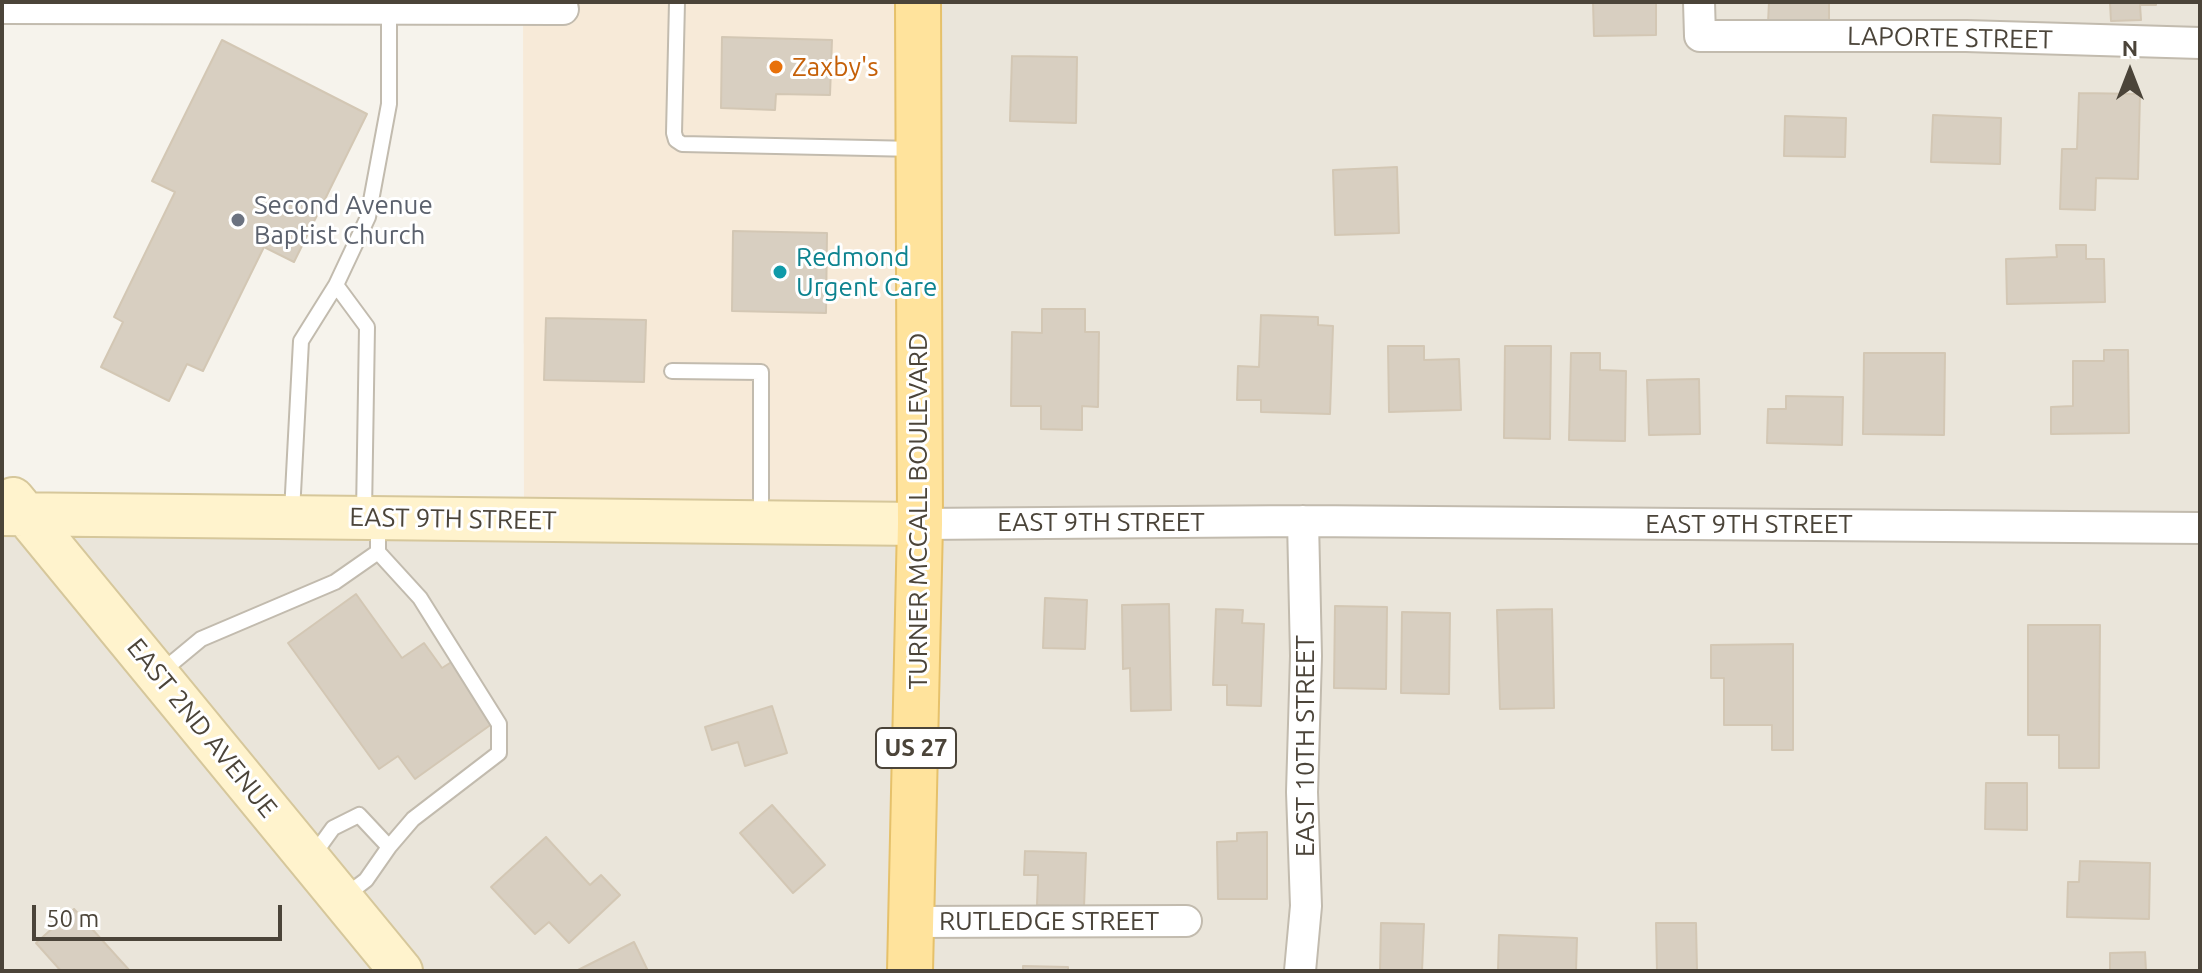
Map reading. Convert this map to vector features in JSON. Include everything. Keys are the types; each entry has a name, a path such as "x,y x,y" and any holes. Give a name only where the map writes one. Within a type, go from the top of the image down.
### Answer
{"main road":[{"name":"TURNER MCCALL BOULEVARD","path":"910,971 920,524 918,2"}],"street":[{"name":"LAPORTE STREET","path":"1699,2 1700,36 1966,36 2200,43"},
{"path":"2,8 563,9"},
{"name":"EAST 9TH STREET","path":"10,505 292,517 374,529 761,522 1303,521 2200,528"},
{"name":"EAST 2ND AVENUE","path":"10,505 158,674 401,971"},
{"name":"EAST 10TH STREET","path":"1300,971 1306,906 1302,792 1306,656 1303,521"},
{"name":"RUTLEDGE STREET","path":"912,922 1186,921"}],"lane":[{"path":"677,2 674,133 676,140 682,144 918,149"},
{"path":"292,517 301,341 336,285 368,217 389,104 389,8"},
{"path":"336,285 367,327 374,529 499,724 499,753 413,819 366,880 342,899"},
{"path":"672,371 761,372 761,522"},
{"path":"158,674 201,639 335,582 374,529"},
{"path":"310,861 333,828 359,815 389,847"}],"shaded area":[{"path":"523,2 918,2 920,524 524,520"},
{"path":"918,2 2200,2 2200,971 2,971 2,514 920,524"}],"building":[{"path":"1593,2 1656,2 1656,35 1594,36"},
{"path":"1769,2 1829,2 1829,25 1768,23"},
{"path":"2110,2 2156,2 2156,5 2140,5 2141,20 2111,21"},
{"name":"Zaxby's","path":"722,37 832,40 830,95 776,94 775,110 721,108"},
{"name":"Second Avenue Baptist Church","path":"222,40 367,114 294,262 264,247 203,371 187,364 169,401 101,367 123,322 114,317 175,192 152,181"},
{"path":"1012,56 1077,57 1076,123 1010,121"},
{"path":"2079,93 2140,94 2138,179 2096,178 2095,210 2060,209 2062,149 2077,149"},
{"path":"1933,115 2001,118 2000,164 1931,162"},
{"path":"1785,116 1846,118 1845,157 1784,156"},
{"path":"1397,167 1399,233 1335,235 1333,170"},
{"name":"Redmond Urgent Care","path":"733,231 827,233 826,313 732,311"},
{"path":"2056,245 2086,245 2086,259 2104,259 2105,302 2007,304 2006,259 2057,257"},
{"path":"1042,309 1085,309 1085,332 1099,332 1098,407 1082,406 1082,430 1041,429 1041,406 1011,406 1012,332 1042,333"},
{"path":"1261,315 1318,317 1318,325 1333,326 1330,414 1261,412 1261,400 1237,400 1238,366 1259,367"},
{"path":"546,318 646,320 644,382 544,380"},
{"path":"1388,346 1424,346 1424,360 1459,359 1461,410 1389,412"},
{"path":"1505,346 1551,346 1550,439 1504,438"},
{"path":"2104,350 2128,350 2129,433 2051,434 2051,407 2073,406 2073,361 2104,361"},
{"path":"1571,353 1600,353 1600,370 1626,371 1625,441 1569,440"},
{"path":"1864,353 1945,353 1944,435 1863,434"},
{"path":"1699,379 1700,434 1649,435 1647,380"},
{"path":"1786,396 1843,397 1842,445 1767,443 1768,409 1786,409"},
{"path":"356,594 402,658 424,643 442,668 453,661 496,721 415,779 398,756 379,769 288,643"},
{"path":"1045,598 1087,600 1085,649 1043,648"},
{"path":"1169,604 1171,710 1131,711 1130,668 1123,669 1122,605"},
{"path":"1335,606 1387,607 1386,689 1334,688"},
{"path":"1216,609 1243,610 1242,623 1264,624 1261,706 1227,705 1227,685 1213,685"},
{"path":"1552,609 1554,708 1500,709 1497,610"},
{"path":"1402,612 1450,613 1449,694 1401,693"},
{"path":"2028,625 2100,625 2099,768 2059,768 2059,735 2028,735"},
{"path":"1793,644 1793,750 1772,750 1772,725 1724,725 1724,678 1711,678 1711,645"},
{"path":"772,706 787,753 745,766 738,742 712,750 705,727"},
{"path":"1986,783 2027,783 2027,830 1985,829"},
{"path":"772,805 825,865 793,893 740,833"},
{"path":"1267,832 1267,899 1218,899 1217,842 1237,841 1237,833"},
{"path":"546,837 590,885 601,875 620,895 569,943 549,922 535,934 491,887"},
{"path":"1025,851 1086,853 1084,907 1037,905 1038,875 1024,875"},
{"path":"2080,861 2150,863 2149,919 2067,917 2068,882 2079,882"},
{"path":"74,909 130,971 61,971 36,943"},
{"path":"1381,923 1424,924 1422,971 1380,971"},
{"path":"1656,923 1696,923 1697,971 1657,971"},
{"path":"1499,935 1577,938 1576,971 1498,971"},
{"path":"634,942 648,971 576,971"},
{"path":"2145,952 2146,971 2110,971 2110,953"},
{"path":"1023,966 1068,967 1068,971 1023,971"}],"place":[{"name":"Zaxby's","path":"776,67"},
{"name":"Second Avenue Baptist Church","path":"238,220"},
{"name":"Redmond Urgent Care","path":"780,272"}]}
